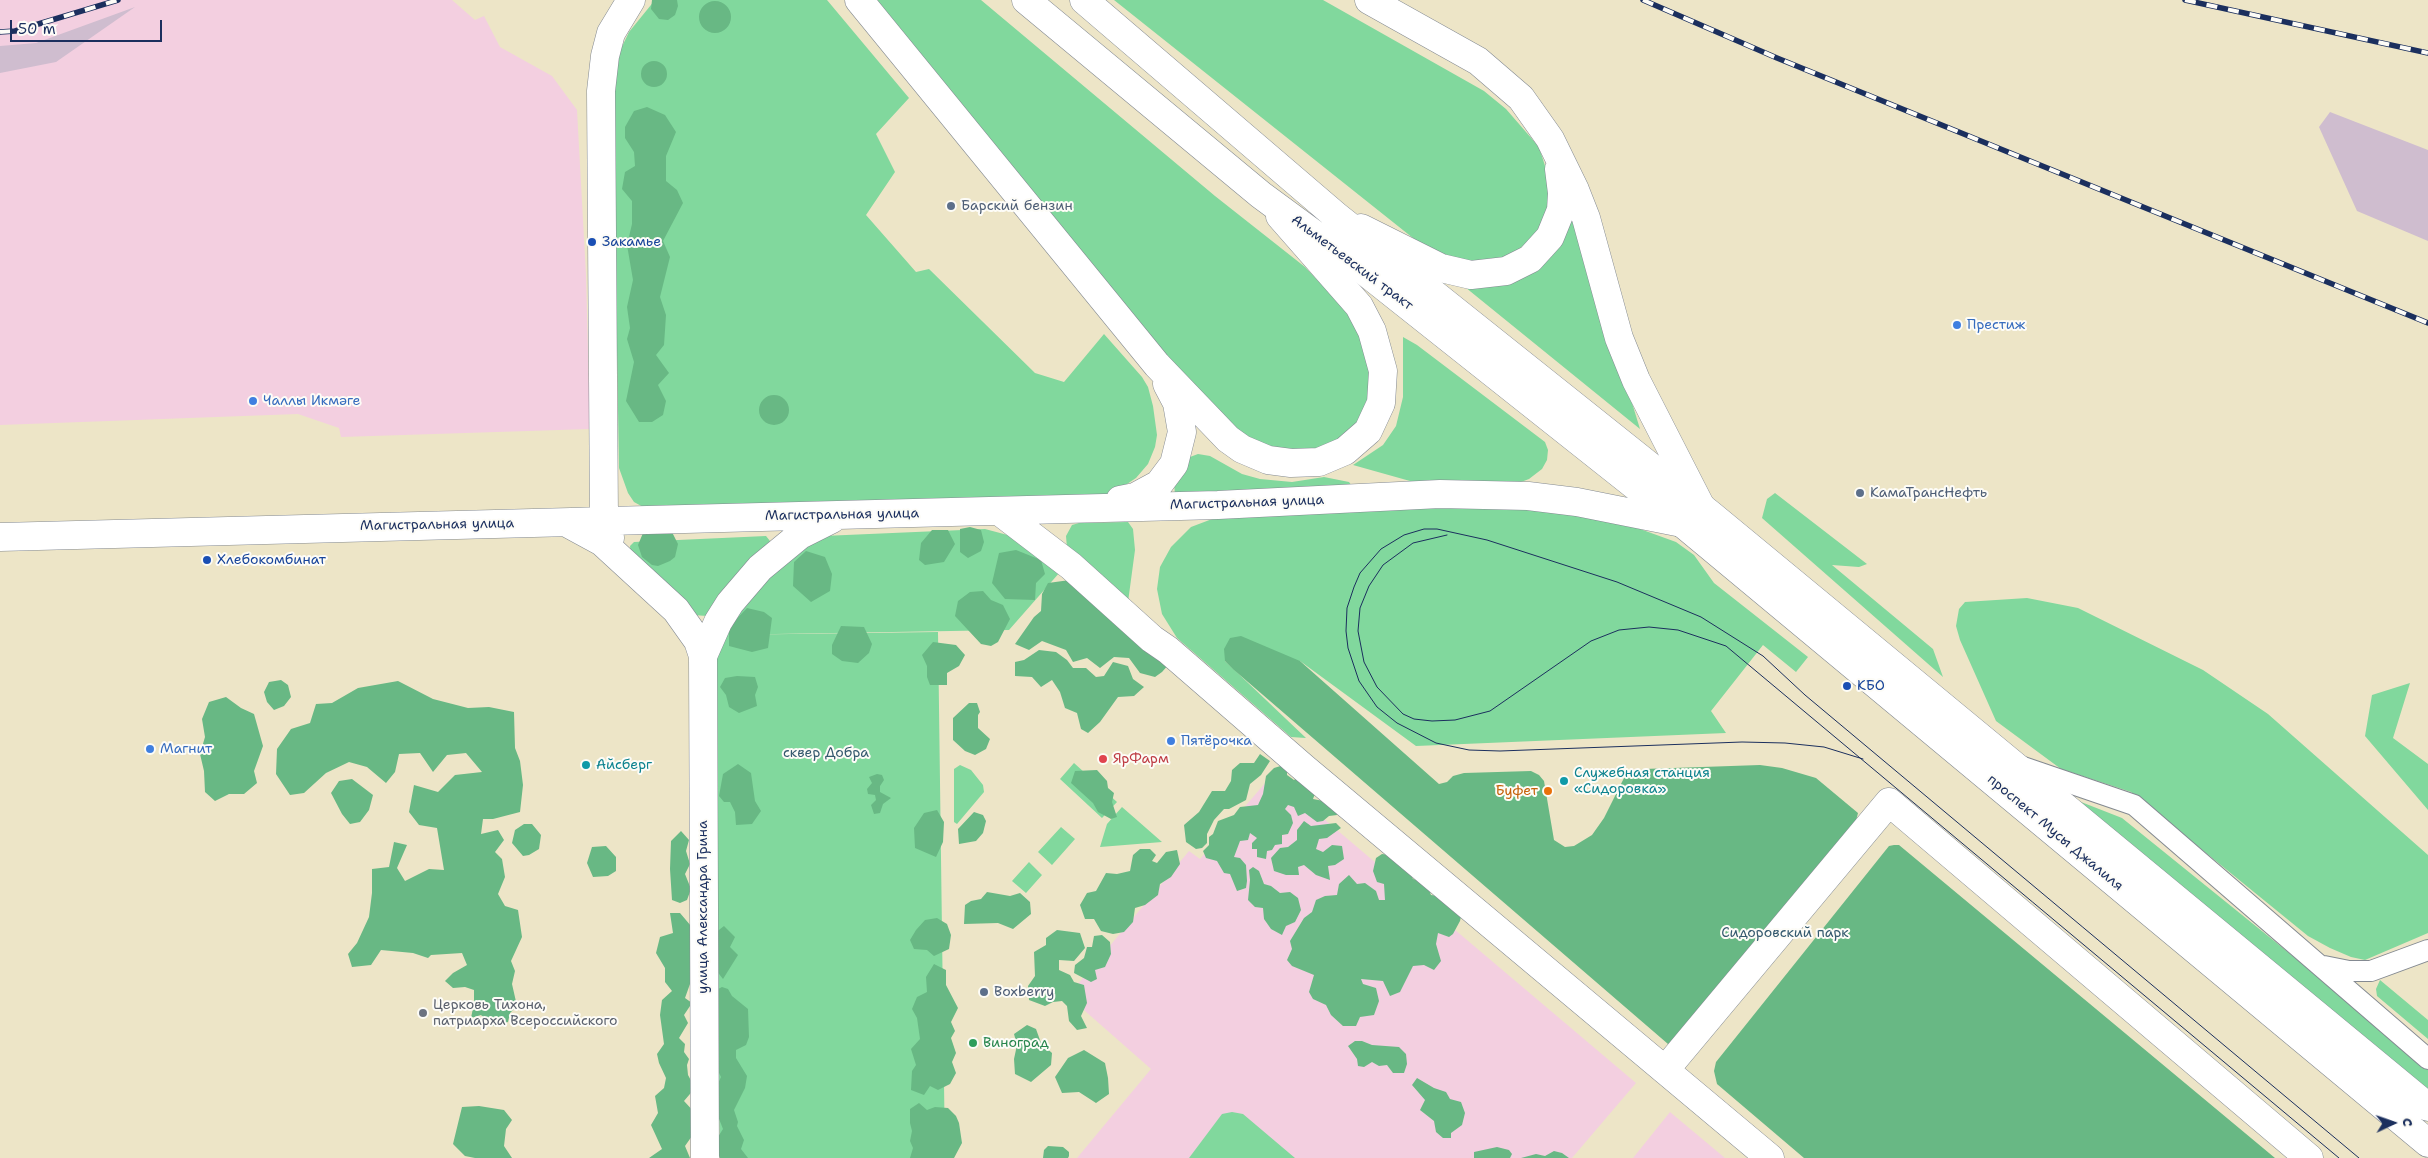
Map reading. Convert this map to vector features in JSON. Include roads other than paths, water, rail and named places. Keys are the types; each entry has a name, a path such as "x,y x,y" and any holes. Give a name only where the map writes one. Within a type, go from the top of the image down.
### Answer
{"main road":[{"path":"631,0 611,33 605,56 601,91 604,520 610,538 634,569"},
{"path":"859,0 1156,365 1228,439 1242,449 1268,460 1291,463 1318,462 1345,451 1368,431 1381,404 1384,385 1381,356 1372,331 1359,306 1261,195"},
{"name":"Альметьевский тракт","path":"1026,0 1261,195 1691,515"},
{"name":"Альметьевский тракт","path":"1084,0 1335,215 1691,515"},
{"path":"1369,0 1478,61 1520,98 1550,139 1575,190 1586,218 1619,338 1691,515"},
{"path":"1335,215 1441,268 1471,275 1506,271 1524,262 1541,248 1550,237 1558,217 1562,193 1561,176 1550,139"},
{"path":"1077,508 1135,497 1159,484 1174,464 1182,432 1180,416 1177,403 1156,365"},
{"path":"605,461 620,498 648,519"},
{"path":"605,461 585,499 563,522 586,531 634,569 676,610 698,641 704,656"},
{"name":"Магистральная улица","path":"0,537 999,511 1440,494 1528,496 1621,510 1691,515"},
{"path":"999,511 1071,566 1304,768 1770,1158"},
{"path":"704,656 718,622 730,603 760,568 800,535 821,523 842,515"},
{"name":"проспект Мусы Джалиля","path":"1691,515 2010,762 2428,1107"},
{"name":"проспект Мусы Джалиля","path":"1691,515 2428,1143"},
{"name":"улица Александра Грина","path":"704,656 705,1158"},
{"path":"1665,1070 1889,802 2309,1158"}],"street":[{"path":"2010,762 2134,805 2428,1059"},
{"path":"2321,965 2349,972 2371,971 2428,950"}],"tram line":[{"path":"1863,759 1824,747 1785,743 1742,742 1500,751 1469,750 1436,743 1397,723 1377,707 1359,681 1348,648 1346,631 1347,608 1360,573 1381,549 1404,535 1424,529 1437,529 1487,540 1617,582 1701,617 1763,656 1805,695 2359,1158"},
{"path":"1447,535 1413,543 1383,565 1369,586 1360,608 1358,631 1364,662 1377,687 1403,714 1414,719 1432,721 1455,720 1490,711 1591,641 1619,630 1649,627 1678,630 1726,646 2339,1158"}],"railway":[{"path":"0,32 15,31 118,0"},
{"path":"1643,0 1777,58 2428,323"},
{"path":"2185,0 2428,53"}],"place":[{"name":"Барский бензин","path":"951,206"},
{"name":"Закамье","path":"592,242"},
{"name":"Престиж","path":"1957,325"},
{"name":"Чаллы Икмәге","path":"253,401"},
{"name":"КамаТрансНефть","path":"1860,493"},
{"name":"Хлебокомбинат","path":"207,560"},
{"name":"КБО","path":"1847,686"},
{"name":"Пятёрочка","path":"1171,741"},
{"name":"Магнит","path":"150,749"},
{"name":"ЯрФарм","path":"1103,759"},
{"name":"Айсберг","path":"586,765"},
{"name":"Служебная станция «Сидоровка»","path":"1564,781"},
{"name":"Буфет","path":"1548,791"},
{"name":"Boxberry","path":"984,992"},
{"name":"Церковь Тихона, патриарха Всероссийского","path":"423,1013"},
{"name":"Виноград","path":"973,1043"}],"park label":[{"name":"сквер Добра","path":"826,753"},
{"name":"Сидоровский парк","path":"1785,933"}]}
